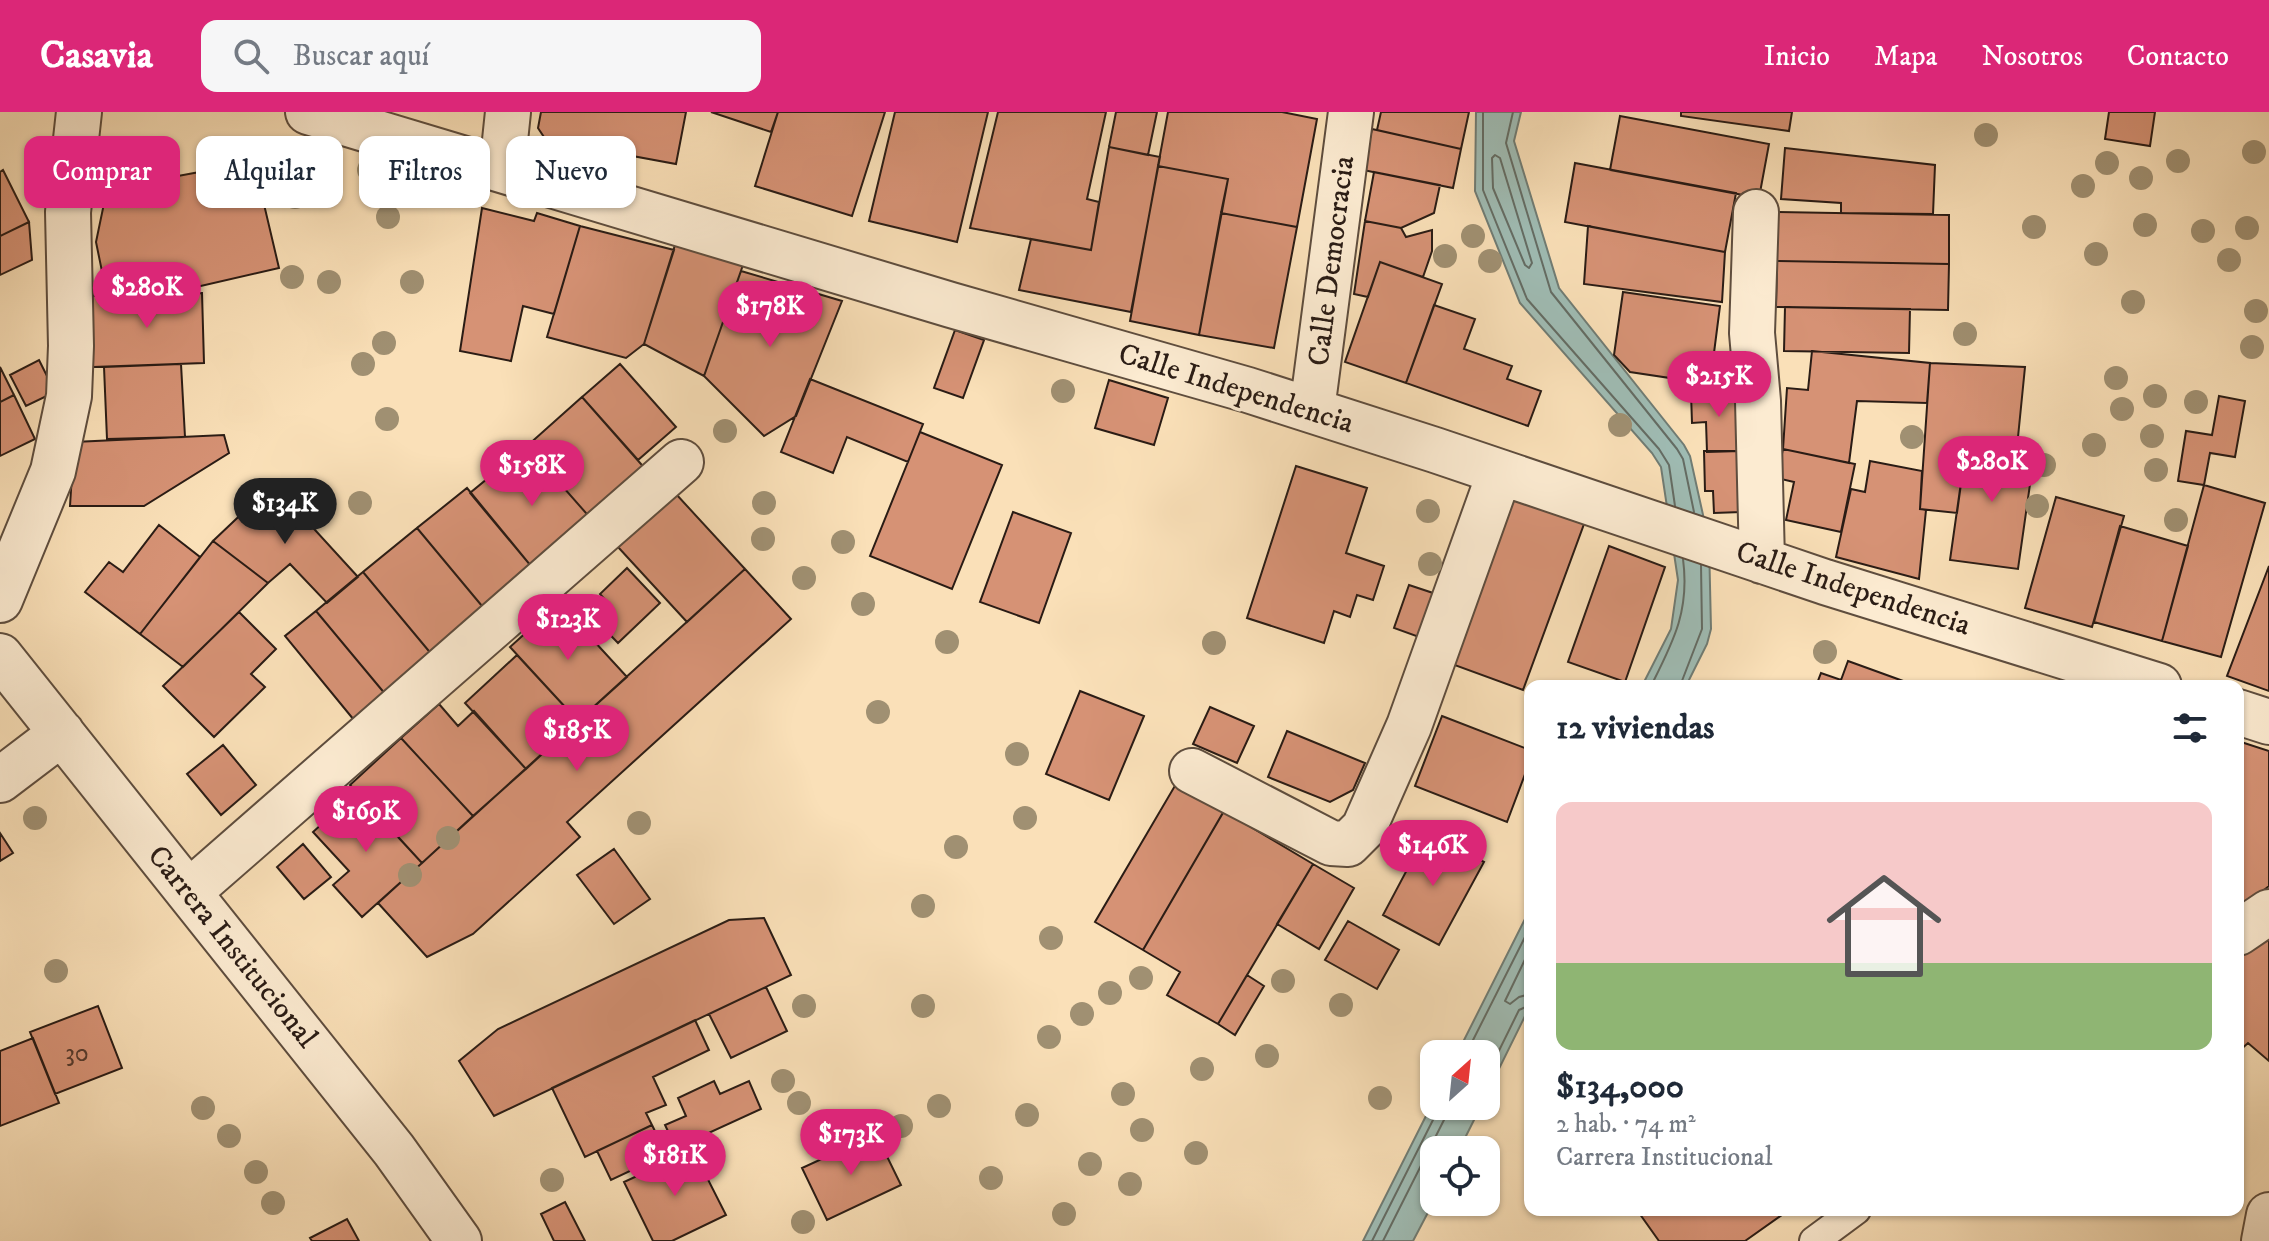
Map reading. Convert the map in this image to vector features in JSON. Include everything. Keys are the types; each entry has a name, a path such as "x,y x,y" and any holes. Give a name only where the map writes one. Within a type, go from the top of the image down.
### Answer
{"street":[{"path":"0,600 53,471 69,396 68,212 79,112"},
{"name":"Calle Independencia","path":"308,112 1312,410 1762,561 2140,680"},
{"path":"502,169 508,112"},
{"name":"Calle Democracia","path":"1312,410 1351,112"},
{"path":"1756,212 1752,333 1758,401 1762,561"},
{"path":"189,892 681,462"},
{"path":"1192,771 1331,843 1348,844 1364,828 1409,726 1500,472"},
{"name":"Carrera Institucional","path":"0,656 394,1150 459,1241"},
{"path":"2244,714 2269,722"},
{"path":"0,780 62,733"},
{"path":"2244,929 2269,912"},
{"path":"2264,1241 2269,1215"}],"lane":[{"path":"1814,1241 1848,1216"}],"water":[{"path":"1476,112 1521,112 1514,141 1559,288 1690,456 1709,542 1711,629 1689,680 1645,680 1671,629 1678,580 1661,467 1520,303 1475,191"},
{"path":"1524,921 1524,1018 1500,1067 1500,1040 1464,1040"},
{"path":"1424,1120 1474,1120 1466,1136 1420,1136 1420,1216 1426,1216 1413,1241 1363,1241"}],"building":[{"path":"541,112 686,112 676,164 636,157 636,136 543,136 538,128"},
{"path":"711,112 778,112 771,132"},
{"path":"778,112 885,112 852,216 755,186"},
{"path":"895,112 988,112 957,242 869,221"},
{"path":"998,112 1106,112 1087,199 1099,202 1091,250 970,228"},
{"path":"1116,112 1157,112 1148,155 1109,147"},
{"path":"1168,112 1282,112 1317,119 1297,227 1221,213 1228,179 1158,166"},
{"path":"1381,112 1469,112 1461,149 1377,130"},
{"path":"1681,112 1792,112 1789,131 1681,116"},
{"path":"2109,112 2155,112 2150,146 2105,139"},
{"path":"1620,116 1769,144 1759,198 1610,170"},
{"path":"1372,129 1461,149 1453,188 1363,170"},
{"path":"1109,147 1160,157 1131,312 1019,290 1031,239 1091,250"},
{"path":"1785,148 1935,165 1933,214 1841,213 1841,203 1781,199"},
{"path":"1575,163 1736,193 1725,252 1565,222"},
{"path":"1158,166 1228,179 1199,335 1130,321"},
{"path":"3,170 29,222 0,236 0,172"},
{"path":"1374,172 1440,185 1434,213 1401,228 1365,221"},
{"path":"196,173 196,208 265,208 279,268 166,294 107,296 96,242 103,208 180,208 180,176"},
{"path":"482,208 534,221 537,213 580,226 554,314 523,306 511,361 460,351"},
{"path":"1777,212 1949,215 1949,264 1777,261"},
{"path":"1221,213 1297,227 1274,348 1199,335"},
{"path":"1365,221 1401,228 1406,237 1432,230 1432,251 1423,277 1380,262 1368,297 1354,294"},
{"path":"29,222 32,260 0,275 0,236"},
{"path":"580,226 674,250 644,344 626,358 547,337"},
{"path":"1588,226 1725,252 1722,302 1584,284"},
{"path":"675,245 743,265 704,376 644,344"},
{"path":"1777,261 1949,264 1948,310 1776,307"},
{"path":"1380,262 1442,284 1406,383 1345,362"},
{"path":"741,271 842,301 796,416 764,436 704,376"},
{"path":"1623,292 1720,306 1710,384 1630,372 1614,355"},
{"path":"202,293 204,363 93,367 90,296"},
{"path":"1434,305 1475,319 1464,349 1512,366 1507,379 1541,391 1528,426 1406,383"},
{"path":"1785,307 1910,309 1909,353 1784,351"},
{"path":"955,330 984,340 963,398 934,388"},
{"path":"1812,351 1930,363 1927,403 1857,401 1849,463 1783,449 1787,388 1808,390"},
{"path":"39,360 55,392 26,406 10,375"},
{"path":"1930,363 2025,367 2017,447 1967,440 1957,513 1920,509"},
{"path":"181,364 185,437 107,439 104,367"},
{"path":"620,364 676,427 638,460 582,397"},
{"path":"0,367 14,395 0,402"},
{"path":"810,379 923,424 908,462 847,437 833,473 781,452"},
{"path":"1109,380 1168,398 1154,445 1095,428"},
{"path":"1742,392 1740,451 1707,452 1706,422 1692,423 1691,393"},
{"path":"14,395 35,439 0,456 0,402"},
{"path":"2219,396 2245,401 2235,457 2210,453 2204,485 2178,481 2186,431 2212,435"},
{"path":"582,397 648,472 593,521 527,446"},
{"path":"920,432 1002,465 952,589 870,556"},
{"path":"224,435 229,453 144,506 70,506 74,442"},
{"path":"1967,440 2035,449 2018,569 1950,560"},
{"path":"527,446 593,521 536,572 470,493"},
{"path":"1783,449 1855,464 1841,532 1786,520 1794,482 1777,478"},
{"path":"1704,451 1740,451 1741,512 1714,513 1713,491 1705,491"},
{"path":"1870,461 1922,471 1920,509 1926,510 1919,579 1836,557 1851,489 1865,492"},
{"path":"1296,466 1367,488 1346,553 1384,566 1373,600 1357,595 1350,617 1334,611 1324,643 1247,618"},
{"path":"273,484 358,577 327,603 290,564 268,583 213,541"},
{"path":"2204,485 2265,503 2221,657 2162,641"},
{"path":"467,488 536,572 487,612 417,528"},
{"path":"676,494 745,569 687,622 618,547"},
{"path":"1509,497 1584,524 1527,680 1524,680 1523,690 1449,663"},
{"path":"2056,497 2124,516 2092,627 2025,608"},
{"path":"1013,512 1071,533 1039,623 980,602"},
{"path":"159,525 200,557 140,634 85,592 109,562 123,572"},
{"path":"2120,526 2188,546 2162,641 2094,622"},
{"path":"417,528 487,612 433,656 363,572"},
{"path":"213,541 268,583 183,667 140,634"},
{"path":"1609,546 1665,567 1626,680 1568,662"},
{"path":"2269,566 2269,691 2227,676"},
{"path":"627,568 660,603 618,643 591,615 606,601 600,594"},
{"path":"745,569 791,619 567,822 580,837 473,934 427,957 378,903"},
{"path":"363,572 433,656 386,695 316,611"},
{"path":"1409,585 1433,593 1419,637 1394,628"},
{"path":"559,603 627,677 578,721 510,647"},
{"path":"316,611 386,695 354,720 285,636"},
{"path":"239,612 276,649 251,674 265,687 214,737 163,686"},
{"path":"517,655 578,721 526,769 465,703"},
{"path":"1848,661 1900,680 1841,680"},
{"path":"1821,673 1841,680 1818,680"},
{"path":"1080,691 1144,716 1109,800 1046,774"},
{"path":"439,704 458,726 474,711 526,769 473,816 401,738"},
{"path":"1210,707 1254,726 1237,763 1193,744"},
{"path":"1442,716 1524,748 1524,777 1507,822 1415,786"},
{"path":"1287,731 1365,763 1353,790 1330,802 1268,777"},
{"path":"401,738 473,816 422,863 350,785"},
{"path":"2244,743 2269,751 2269,886 2244,906"},
{"path":"223,745 256,785 221,815 187,774"},
{"path":"1176,784 1224,811 1143,950 1095,922"},
{"path":"357,792 422,863 362,917 333,885 349,871 313,832"},
{"path":"1224,811 1313,864 1218,1024 1167,995 1180,972 1143,950"},
{"path":"1427,832 1484,862 1439,945 1383,915"},
{"path":"0,833 13,853 0,861"},
{"path":"303,844 331,877 304,899 277,867"},
{"path":"614,849 650,899 614,924 577,875"},
{"path":"1313,864 1354,888 1319,949 1277,924"},
{"path":"764,918 791,975 494,1116 459,1061 498,1029 729,920"},
{"path":"1348,921 1399,950 1377,989 1325,960"},
{"path":"2269,939 2269,1061 2248,1043 2244,1047 2244,953"},
{"path":"1247,975 1264,986 1235,1035 1218,1024"},
{"path":"766,987 787,1031 731,1058 709,1014"},
{"path":"98,1006 122,1068 55,1094 30,1032"},
{"path":"695,1020 709,1050 653,1077 666,1105 646,1113 652,1125 585,1157 552,1088"},
{"path":"33,1038 59,1103 0,1126 0,1051"},
{"path":"714,1081 720,1094 749,1081 761,1109 676,1148 665,1125 686,1116 678,1098"},
{"path":"652,1125 666,1154 611,1180 597,1151"},
{"path":"876,1134 901,1185 827,1220 802,1168"},
{"path":"693,1150 726,1215 672,1241 653,1241 624,1182"},
{"path":"565,1202 585,1241 554,1241 541,1214"},
{"path":"1641,1216 1780,1216 1745,1241 1659,1241"},
{"path":"347,1219 359,1241 312,1241 310,1238"}]}
